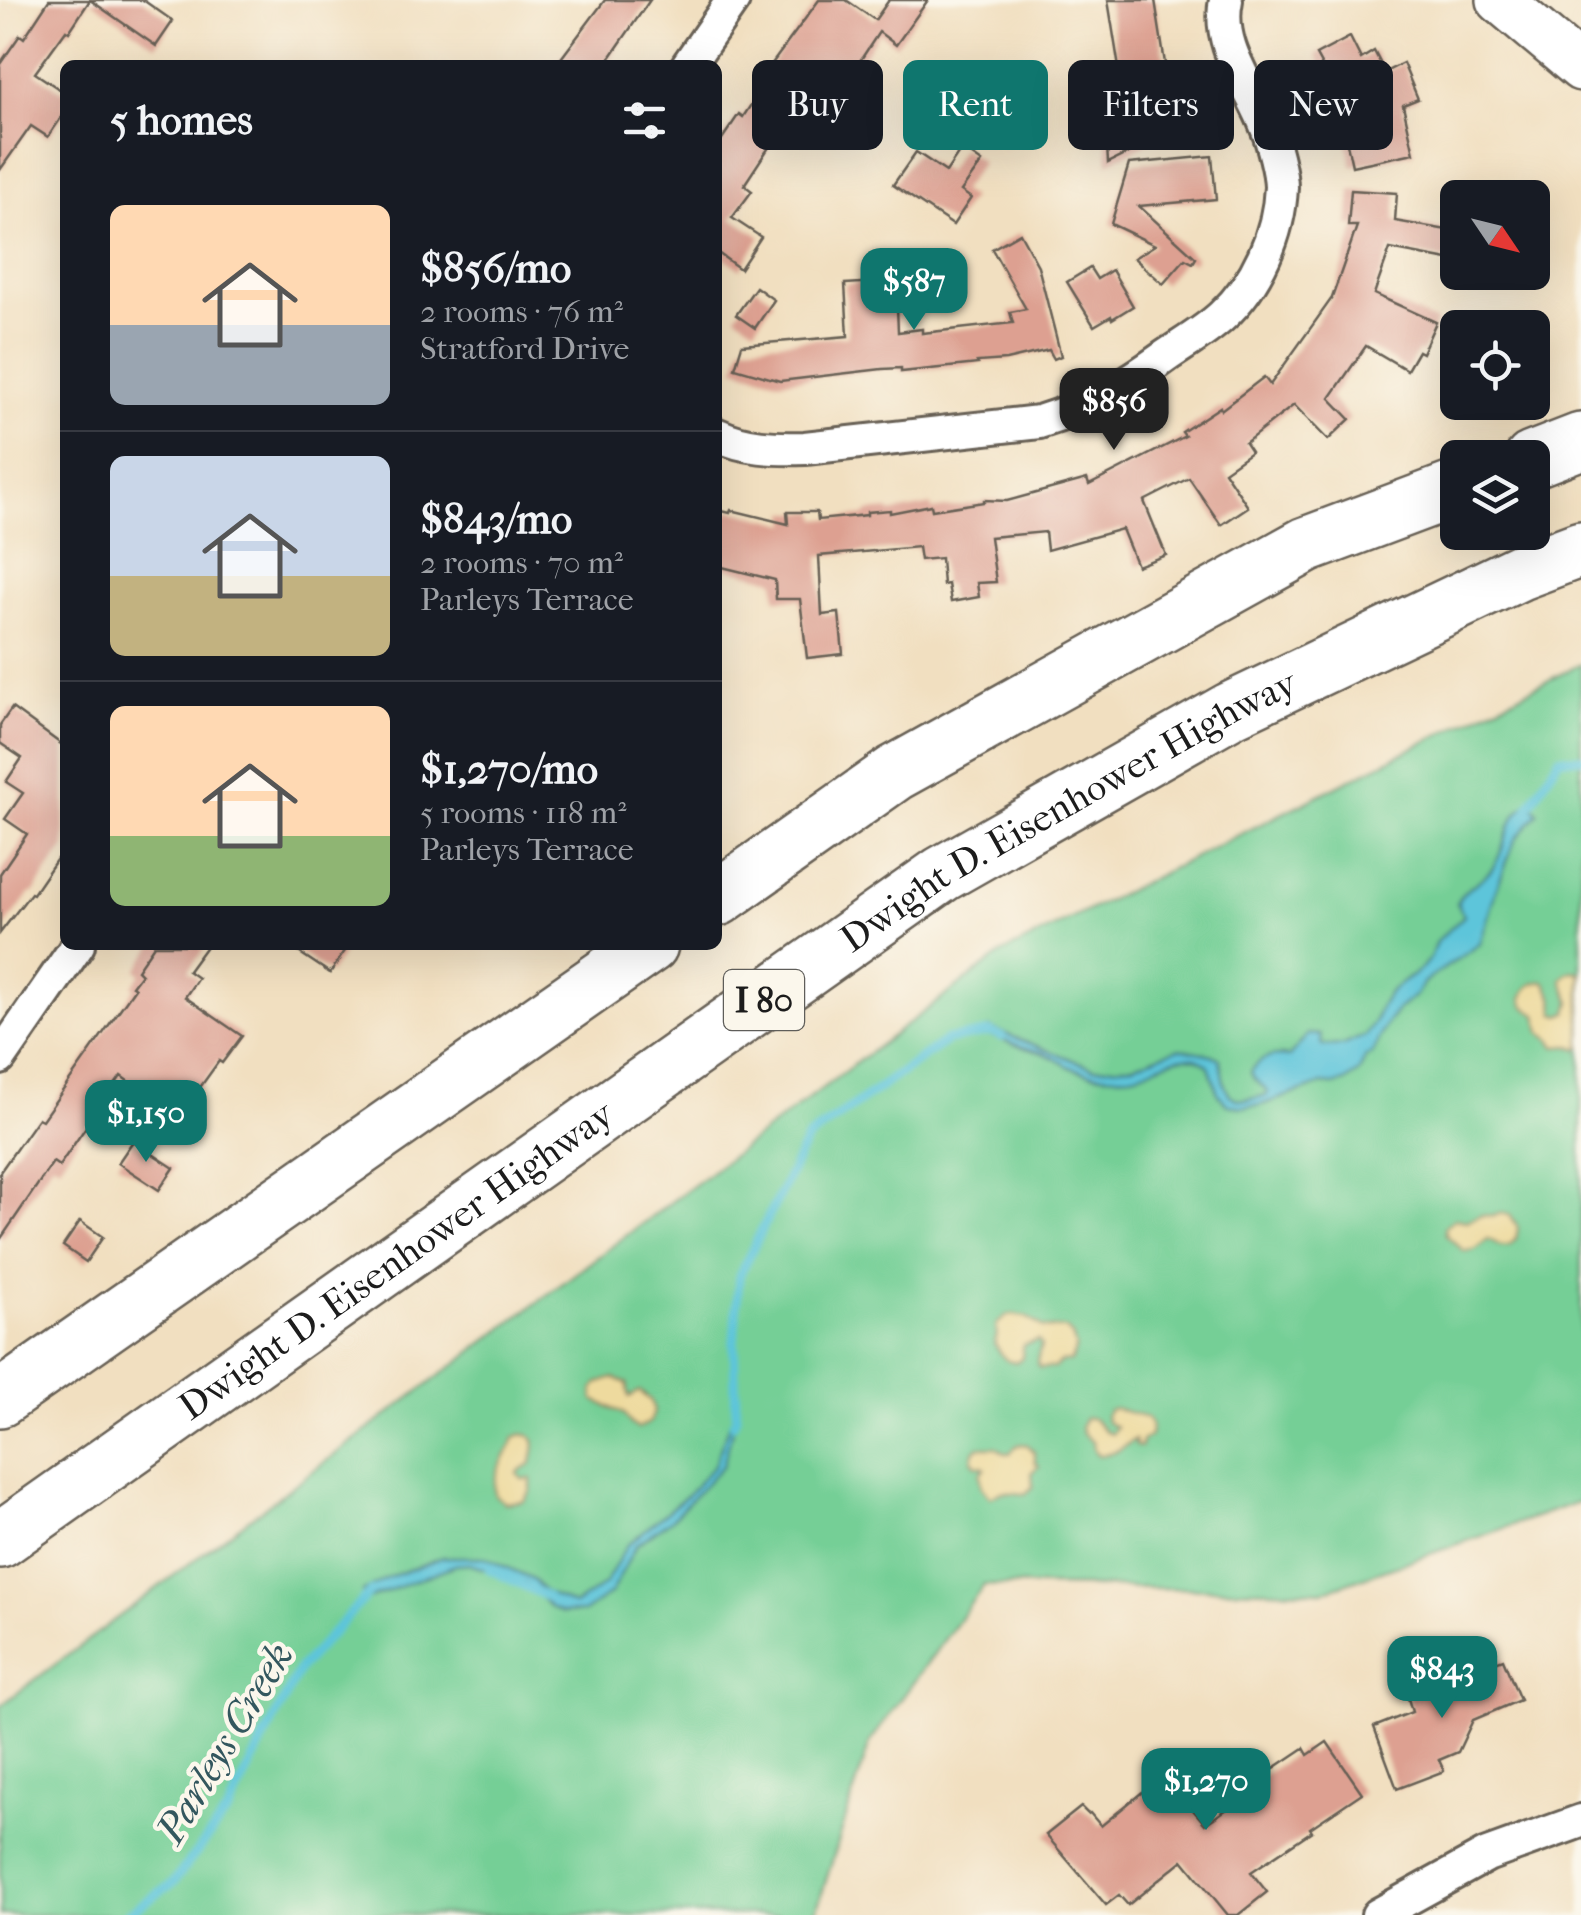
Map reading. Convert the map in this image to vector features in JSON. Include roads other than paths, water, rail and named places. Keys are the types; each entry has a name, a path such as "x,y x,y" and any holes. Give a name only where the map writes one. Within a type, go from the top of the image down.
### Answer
{"highway":[{"path":"1550,453 1581,441"},
{"path":"722,895 895,773 1306,545 1440,495"},
{"name":"Dwight D. Eisenhower Highway","path":"0,1540 942,874 1231,710 1520,572 1581,549"},
{"path":"0,1398 643,950"}],"street":[{"path":"691,60 733,0"},
{"path":"722,437 768,449 805,448 1039,422 1122,388 1223,315 1252,278 1274,233 1281,184 1268,129 1238,71 1228,42 1226,0"},
{"path":"1519,5 1581,68"},
{"path":"0,1058 75,950"},
{"path":"1378,1915 1487,1855 1581,1821"}],"water":[{"path":"1526,805 1533,806 1538,813 1515,840 1480,944 1424,982 1387,1023 1359,1072 1345,1082 1322,1084 1261,1105 1241,1107 1227,1104 1218,1094 1209,1066 1190,1057 1131,1075 1100,1075 1077,1070 1046,1054 991,1036 990,1028 1094,1068 1133,1065 1180,1048 1220,1059 1226,1089 1235,1098 1266,1095 1268,1091 1251,1072 1263,1060 1289,1057 1308,1034 1320,1035 1322,1046 1344,1045 1366,1035 1390,991 1419,971 1436,942 1464,916 1457,903 1460,897 1492,869 1513,820"},
{"path":"733,1415 736,1416 723,1465 672,1519 636,1545 611,1593 584,1612 562,1613 550,1607 527,1583 469,1564 455,1565 368,1599 362,1592 443,1557 483,1557 531,1578 545,1592 574,1605 605,1584 627,1545 686,1496 714,1465"}],"waterway":[{"name":"Parleys Creek","path":"1526,812 1559,758 1581,758"},
{"name":"Parleys Creek","path":"733,1424 739,1276 807,1139 947,1040 991,1032 1002,1037"},
{"name":"Parleys Creek","path":"489,1569 547,1597"},
{"name":"Parleys Creek","path":"126,1915 173,1883 228,1811 300,1668 371,1591"}]}
